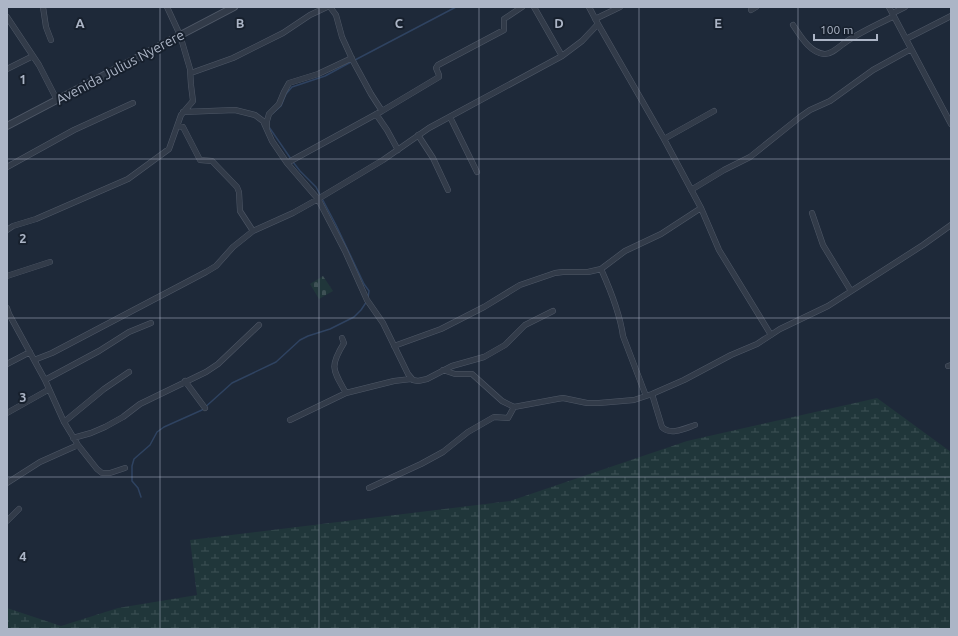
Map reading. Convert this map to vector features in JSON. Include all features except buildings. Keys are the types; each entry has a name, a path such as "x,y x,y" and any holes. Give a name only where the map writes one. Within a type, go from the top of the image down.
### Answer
{"street":[{"path":"43,7 46,27 51,40"},
{"path":"7,230 13,226 36,219 128,179 169,149 183,112 192,104 193,101 191,73 180,36 167,7"},
{"name":"Avenida Julius Nyerere","path":"7,126 234,7"},
{"path":"191,73 233,58 283,33 310,15 327,7"},
{"path":"330,7 336,15 342,37 352,58 382,111"},
{"path":"287,163 382,111 439,77 436,68 438,65 504,30 504,19 522,7"},
{"path":"534,7 562,56"},
{"path":"589,7 664,139 701,208 719,250 771,335"},
{"path":"34,360 216,266 233,247 253,231 318,200 383,160 418,135 562,56 582,40 597,22 620,7"},
{"path":"889,7 951,124"},
{"path":"793,25 807,44 821,53 826,54 834,51 849,40 894,15 905,7"},
{"path":"906,40 951,16"},
{"path":"7,17 44,73 57,100"},
{"path":"691,190 750,157 810,110 830,101 872,70 911,49"},
{"path":"7,69 33,56"},
{"path":"267,132 268,114 279,104 289,83 318,74 352,58"},
{"path":"7,167 74,130 132,103"},
{"path":"183,112 235,110 255,115 264,121 267,132 287,163 318,200 345,251 367,300 380,317 411,379"},
{"path":"664,139 714,111"},
{"path":"376,114 398,150"},
{"path":"450,117 477,172"},
{"path":"178,126 183,127 200,160 211,160 237,187 239,192 240,211 253,231"},
{"path":"418,135 433,158 448,190"},
{"path":"394,346 441,329 484,307 520,285 555,273 588,272 601,269 625,251 661,234 701,208"},
{"path":"812,213 823,245 851,291"},
{"path":"443,370 449,373 472,374 502,401 514,407 563,398 592,403 634,400 684,380 731,355 757,344 792,323 828,306 923,245 951,225"},
{"path":"7,276 50,262"},
{"path":"601,269 610,288 623,336 646,396"},
{"path":"7,308 45,380 48,390 64,422 78,445 102,473 110,473 125,468"},
{"path":"290,420 346,392 394,381 411,379 416,381 424,380 452,366 484,356 505,345 523,326 553,311"},
{"path":"45,380 99,351 129,332 151,323"},
{"path":"74,438 105,427 123,417 140,404 206,372 218,364 259,326"},
{"path":"342,338 344,343 337,354 334,370 346,392"},
{"path":"7,364 30,352"},
{"path":"64,422 104,389 129,372"},
{"path":"185,381 205,408"},
{"path":"7,413 48,390"},
{"path":"652,394 662,427 665,430 670,432 695,425"},
{"path":"369,488 443,452 468,432 494,417 508,418 514,407"},
{"path":"7,483 40,462 78,445"},
{"path":"7,521 20,509"}],"green space":[{"path":"323,276 333,291 319,299 310,284"},
{"path":"877,398 951,452 951,629 7,629 7,608 61,626 118,608 197,595 190,540 510,501 687,441"}],"waterway":[{"path":"355,60 456,7"},
{"path":"273,113 281,106 286,94 292,87 325,76 351,62"},
{"path":"269,127 291,159"},
{"path":"293,162 316,187 364,284 369,291 368,298"},
{"path":"141,497 138,488 132,481 132,466 134,459 150,445 157,432 164,427 202,410 232,383 276,362 300,340 330,329 354,317 367,301"}]}
